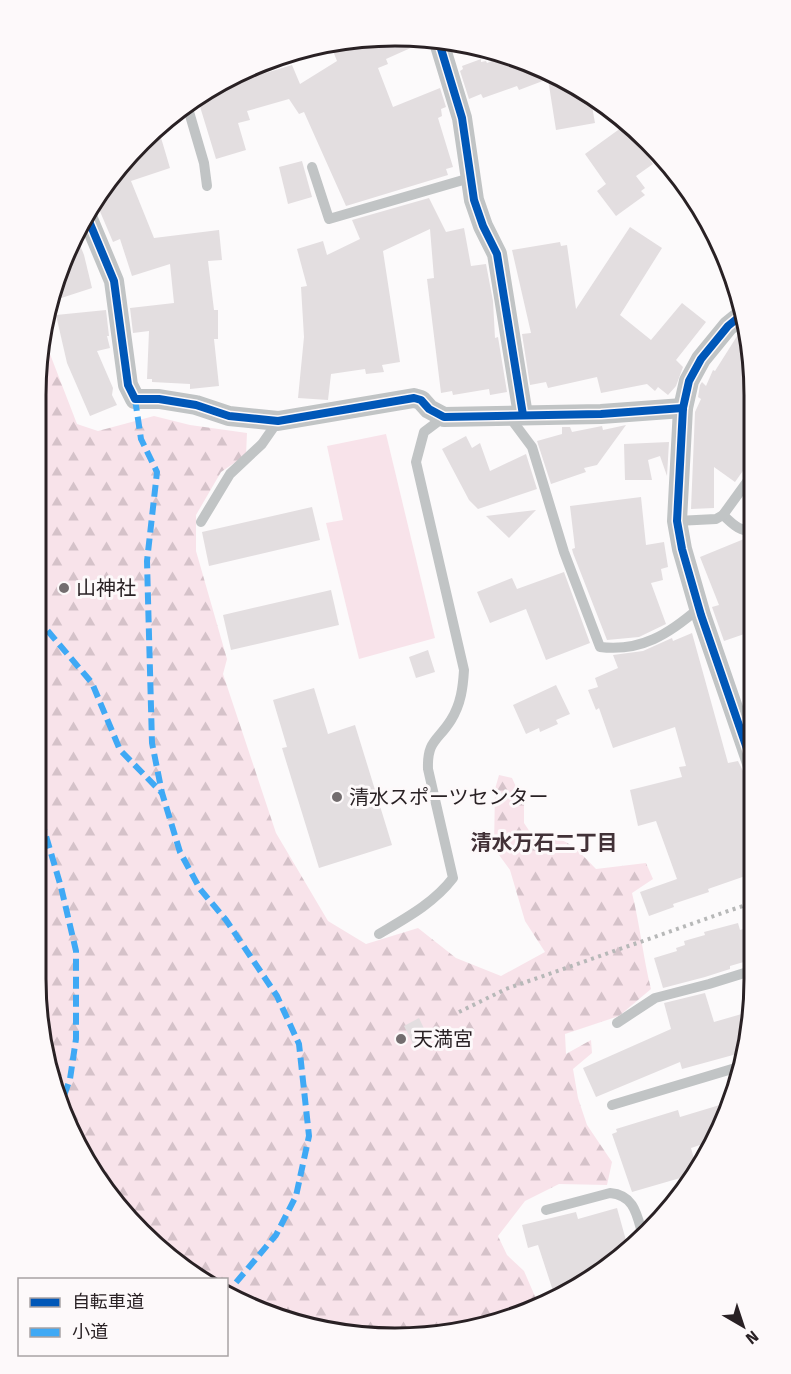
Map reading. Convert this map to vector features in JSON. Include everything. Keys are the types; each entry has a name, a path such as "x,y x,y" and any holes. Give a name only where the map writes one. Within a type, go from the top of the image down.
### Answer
{"street":[{"path":"441,49 462,118 474,200 483,226 497,254 515,415"},
{"path":"91,225 114,281 128,385 135,399 159,399 196,405 229,416 278,421 414,398 421,400 429,409 444,417 601,414 683,408"},
{"path":"736,319 701,359 689,381 683,408 677,521 682,549 699,609 744,740"}],"lane":[{"path":"190,114 204,163 207,186"},
{"path":"312,167 329,219 470,178"},
{"path":"515,415 531,447 564,552 600,646 618,649 637,646 667,633 699,609"},
{"path":"379,934 417,912 443,890 453,878 428,768 427,752 452,719 462,694 464,670 416,462 424,432 444,417"},
{"path":"201,522 230,474 262,444 278,421"},
{"path":"677,521 716,519 723,515 744,485"},
{"path":"723,515 736,527 744,531"},
{"path":"617,1023 655,998 744,973"},
{"path":"612,1105 733,1069"},
{"path":"546,1210 610,1193 621,1194 629,1199 640,1227"}],"path":[{"path":"459,1012 506,989 744,906"}],"green space":[{"path":"49,351 77,424 98,431 154,416 190,425 247,433 246,455 221,472 196,515 196,551 227,659 223,674 276,833 328,921 366,944 418,928 456,958 501,976 545,952 525,921 510,870 494,848 495,789 499,775 512,778 524,804 524,823 534,838 562,840 576,849 596,869 646,863 653,879 632,893 651,989 619,1016 565,1034 566,1054 591,1040 592,1053 573,1069 578,1098 587,1125 612,1162 607,1185 559,1184 525,1201 498,1236 507,1255 524,1271 536,1298 508,1309 464,1321 396,1328 350,1325 305,1316 241,1292 228,1285 228,1278 216,1278 165,1241 133,1209 119,1191 82,1133 58,1069 49,1024 46,978 46,396"},
{"path":"386,434 435,638 359,659 326,523 343,520 327,446"}],"building":[{"path":"373,47 413,47 386,59 388,64 378,68 393,107 440,88 446,107 441,109 442,116 438,118 453,167 446,169 448,175 346,206 304,112 299,114 289,99 247,111 250,120 238,123 246,150 216,159 200,106 253,77 292,65 300,84 337,61 333,52"},
{"path":"481,59 481,62 486,61 487,63 493,60 545,80 519,90 517,86 483,98 481,94 469,99 460,71 463,69 462,66"},
{"path":"548,81 592,107 595,123 556,130"},
{"path":"620,128 643,150 653,164 636,176 645,188 641,191 645,195 616,216 597,191 606,184 585,154"},
{"path":"161,137 170,168 131,181 154,238 219,230 222,260 208,261 214,310 218,310 218,339 214,339 219,386 190,389 190,384 152,382 152,379 147,379 149,331 133,333 130,308 174,303 170,264 132,276 120,239 113,242 100,211 133,165"},
{"path":"302,161 312,197 288,204 279,167"},
{"path":"429,198 446,232 464,228 471,266 486,264 493,301 495,338 498,337 507,392 490,395 489,389 453,395 452,391 441,393 427,279 434,278 430,229 383,251 400,362 382,365 384,372 366,374 365,369 331,374 328,400 298,398 304,337 301,287 307,286 297,249 323,241 327,255 360,239 352,220"},
{"path":"630,227 662,248 620,315 651,340 682,303 706,322 676,360 683,367 676,386 668,395 658,387 655,391 647,384 601,393 597,377 548,388 546,382 530,385 522,334 531,333 512,250 560,242 561,246 567,245 576,309"},
{"path":"80,245 84,255 92,288 60,298"},
{"path":"106,310 110,348 97,351 113,388 112,395 117,405 90,416 67,363 56,315"},
{"path":"739,333 744,373 744,469 735,482 714,467 714,508 691,509 695,412 701,399 698,397 700,385 702,382 706,386 713,370 715,371"},
{"path":"626,425 597,465 584,468 586,472 551,484 537,441 562,434 562,427 570,427 572,432 602,426 603,430"},
{"path":"466,436 472,448 480,443 490,471 526,454 537,489 478,509 469,500 442,449"},
{"path":"669,442 667,476 660,456 648,460 652,480 625,480 624,444"},
{"path":"641,497 646,545 664,542 668,567 661,569 663,580 651,583 666,624 639,637 607,640 573,553 572,549 575,548 570,506"},
{"path":"312,507 320,540 209,566 202,532"},
{"path":"536,510 509,538 486,516"},
{"path":"744,539 744,634 724,641 712,607 719,605 700,557"},
{"path":"564,572 590,643 546,660 526,609 490,623 477,592 512,578 517,589"},
{"path":"331,590 339,625 231,650 223,615"},
{"path":"692,633 728,763 738,761 744,773 744,876 708,889 709,892 673,904 674,907 649,916 640,892 677,879 656,821 638,826 630,790 682,777 679,767 686,766 675,727 613,748 599,708 596,710 588,690 598,687 595,678 618,668 613,655 643,651 672,638 673,641"},
{"path":"428,650 435,672 416,678 409,657"},
{"path":"556,685 570,714 556,720 558,724 540,732 539,728 526,734 513,705"},
{"name":"清水スポーツセンター","path":"314,688 328,734 355,725 392,845 319,868 282,748 287,747 273,700"},
{"path":"738,923 740,930 744,929 744,962 730,966 730,969 663,988 654,958 677,951 676,948 685,945 684,941 705,935 704,932"},
{"path":"705,993 714,1022 743,1014 736,1054 682,1069 680,1062 596,1097 583,1068 671,1029 664,1003"},
{"path":"419,1018 428,1037 413,1044 404,1026"},
{"path":"721,1105 703,1144 691,1148 694,1159 682,1177 632,1192 612,1134 617,1132 616,1129 678,1110 680,1117"},
{"path":"617,1208 626,1241 589,1269 553,1290 538,1245 528,1248 522,1225 576,1212 578,1219"}],"marked path":[{"path":"135,399 141,439 157,472 147,561 152,743 162,793 180,852 200,889 226,920 277,996 299,1044 309,1136 296,1196 276,1235 232,1287"},
{"path":"46,629 92,683 120,750 162,793"},
{"path":"46,836 76,951 76,1039 70,1079 65,1092"}],"cycle path":[{"path":"441,49 462,118 474,200 483,226 497,254 523,415"},
{"path":"91,225 114,281 128,385 135,399 159,399 196,405 229,416 278,421 414,398 421,400 429,409 444,417 601,414 683,408"},
{"path":"736,319 701,359 689,381 683,408 677,521 682,549 701,615 744,740"}],"place":[{"name":"山神社","path":"64,588"},
{"name":"清水スポーツセンター","path":"337,797"},
{"name":"天満宮","path":"401,1039"}],"district":[{"name":"清水万石二丁目","path":"544,843"}]}
